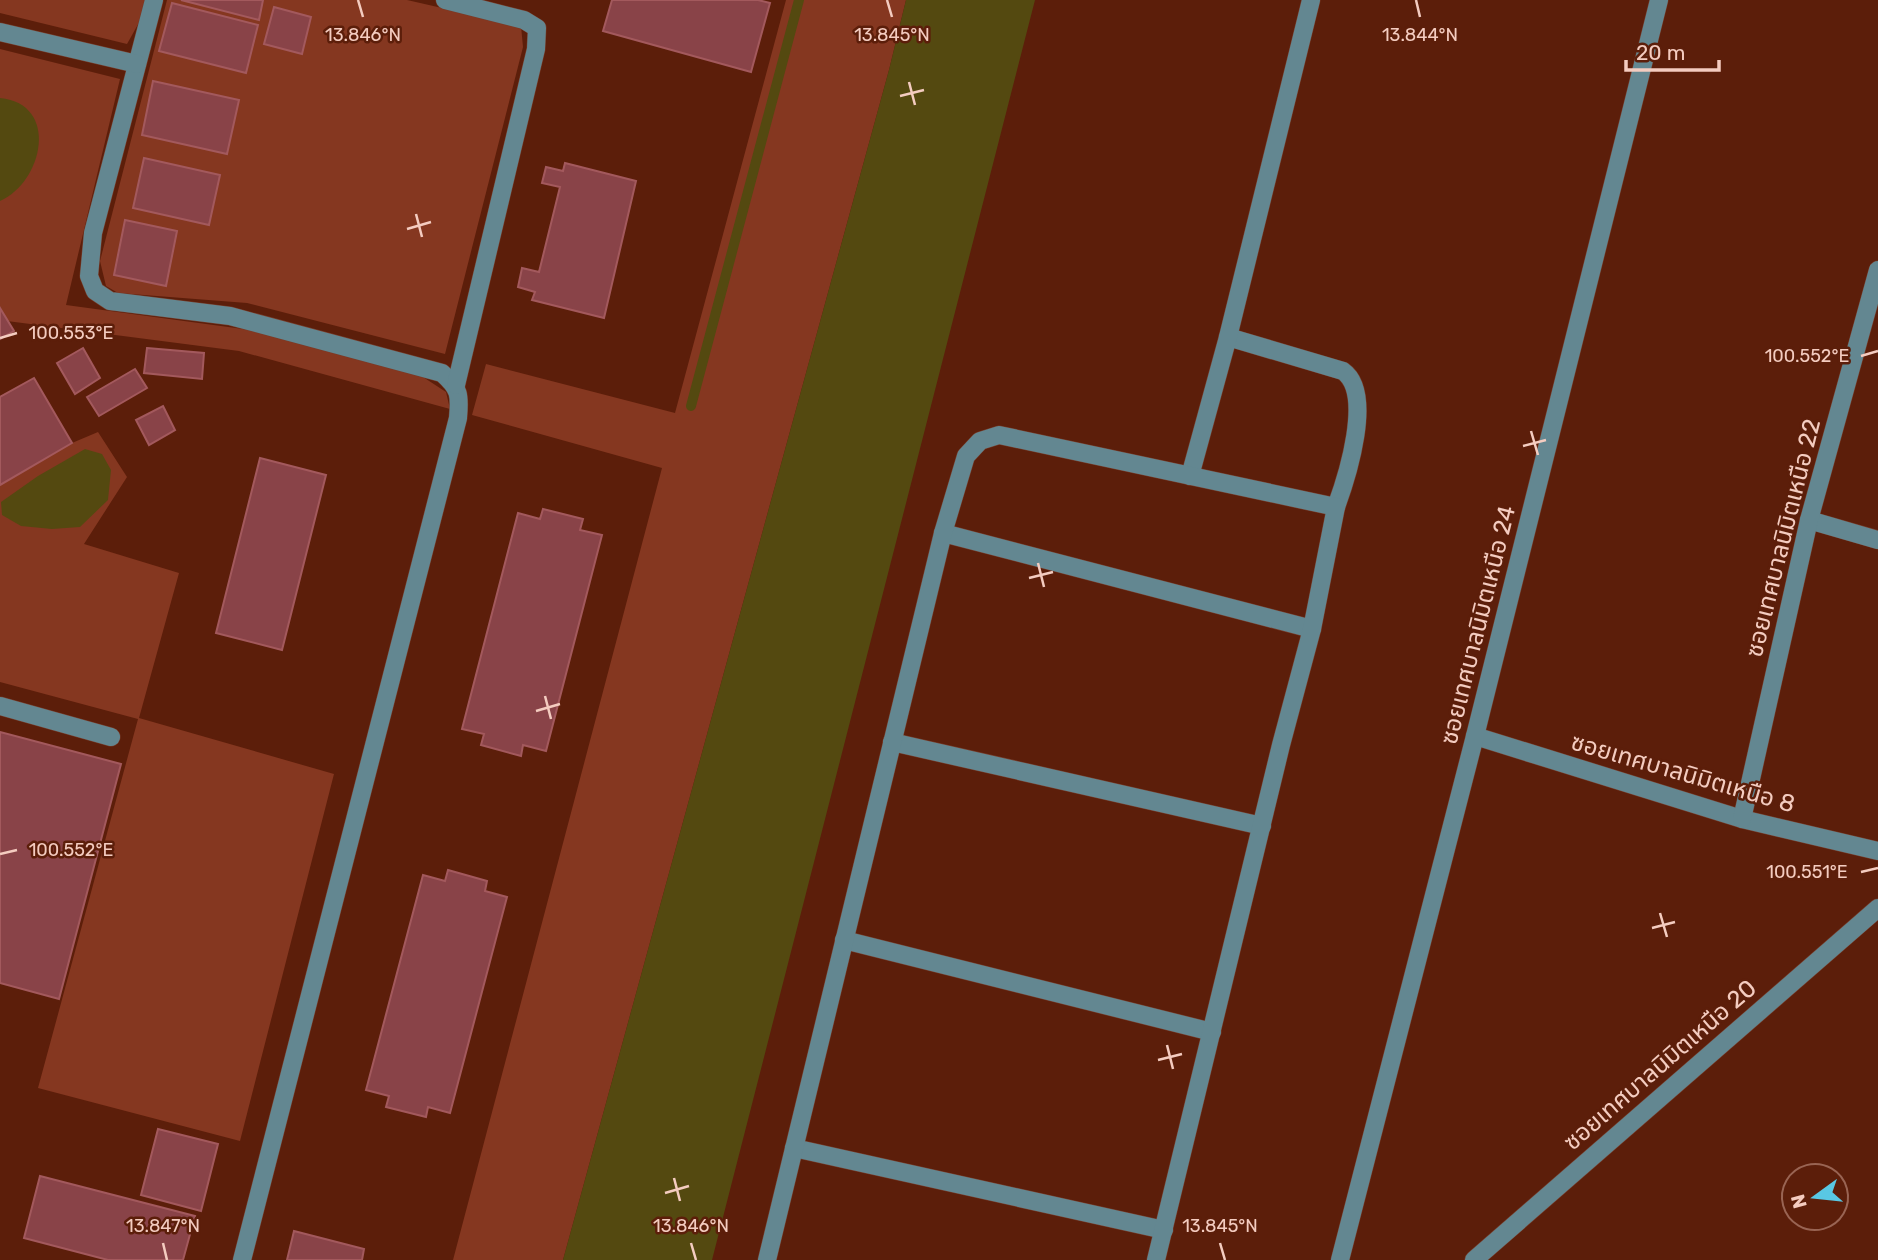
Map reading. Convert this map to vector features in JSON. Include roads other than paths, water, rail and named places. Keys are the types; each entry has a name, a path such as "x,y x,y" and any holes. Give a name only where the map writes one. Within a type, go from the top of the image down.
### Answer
{"street":[{"path":"153,0 93,233 89,276 95,291 110,301 230,316 442,373 456,384"},
{"path":"242,1260 458,418 460,399 456,384 536,49 537,28 524,20 445,0"},
{"path":"1190,477 1228,337 1311,0"},
{"name":"ซอยเทศบาลนิมิตเหนือ 24","path":"1340,1260 1475,736 1659,0"},
{"path":"0,32 137,65"},
{"name":"ซอยเทศบาลนิมิตเหนือ 22","path":"1742,819 1809,520 1878,270"},
{"path":"1156,1260 1312,629 1336,507 1355,438 1357,400 1351,377 1343,372 1228,337"},
{"path":"767,1260 943,533 966,456 980,441 999,435 1336,507"},
{"path":"1809,520 1878,540"},
{"path":"943,533 1312,629"},
{"path":"0,706 111,737"},
{"name":"ซอยเทศบาลนิมิตเหนือ 8","path":"1475,736 1742,819 1878,850"},
{"path":"892,742 1262,825"},
{"name":"ซอยเทศบาลนิมิตเหนือ 20","path":"1475,1260 1878,908"},
{"path":"844,940 1212,1032"},
{"path":"794,1148 1164,1230"}],"waterway":[{"path":"691,406 799,0"}]}
